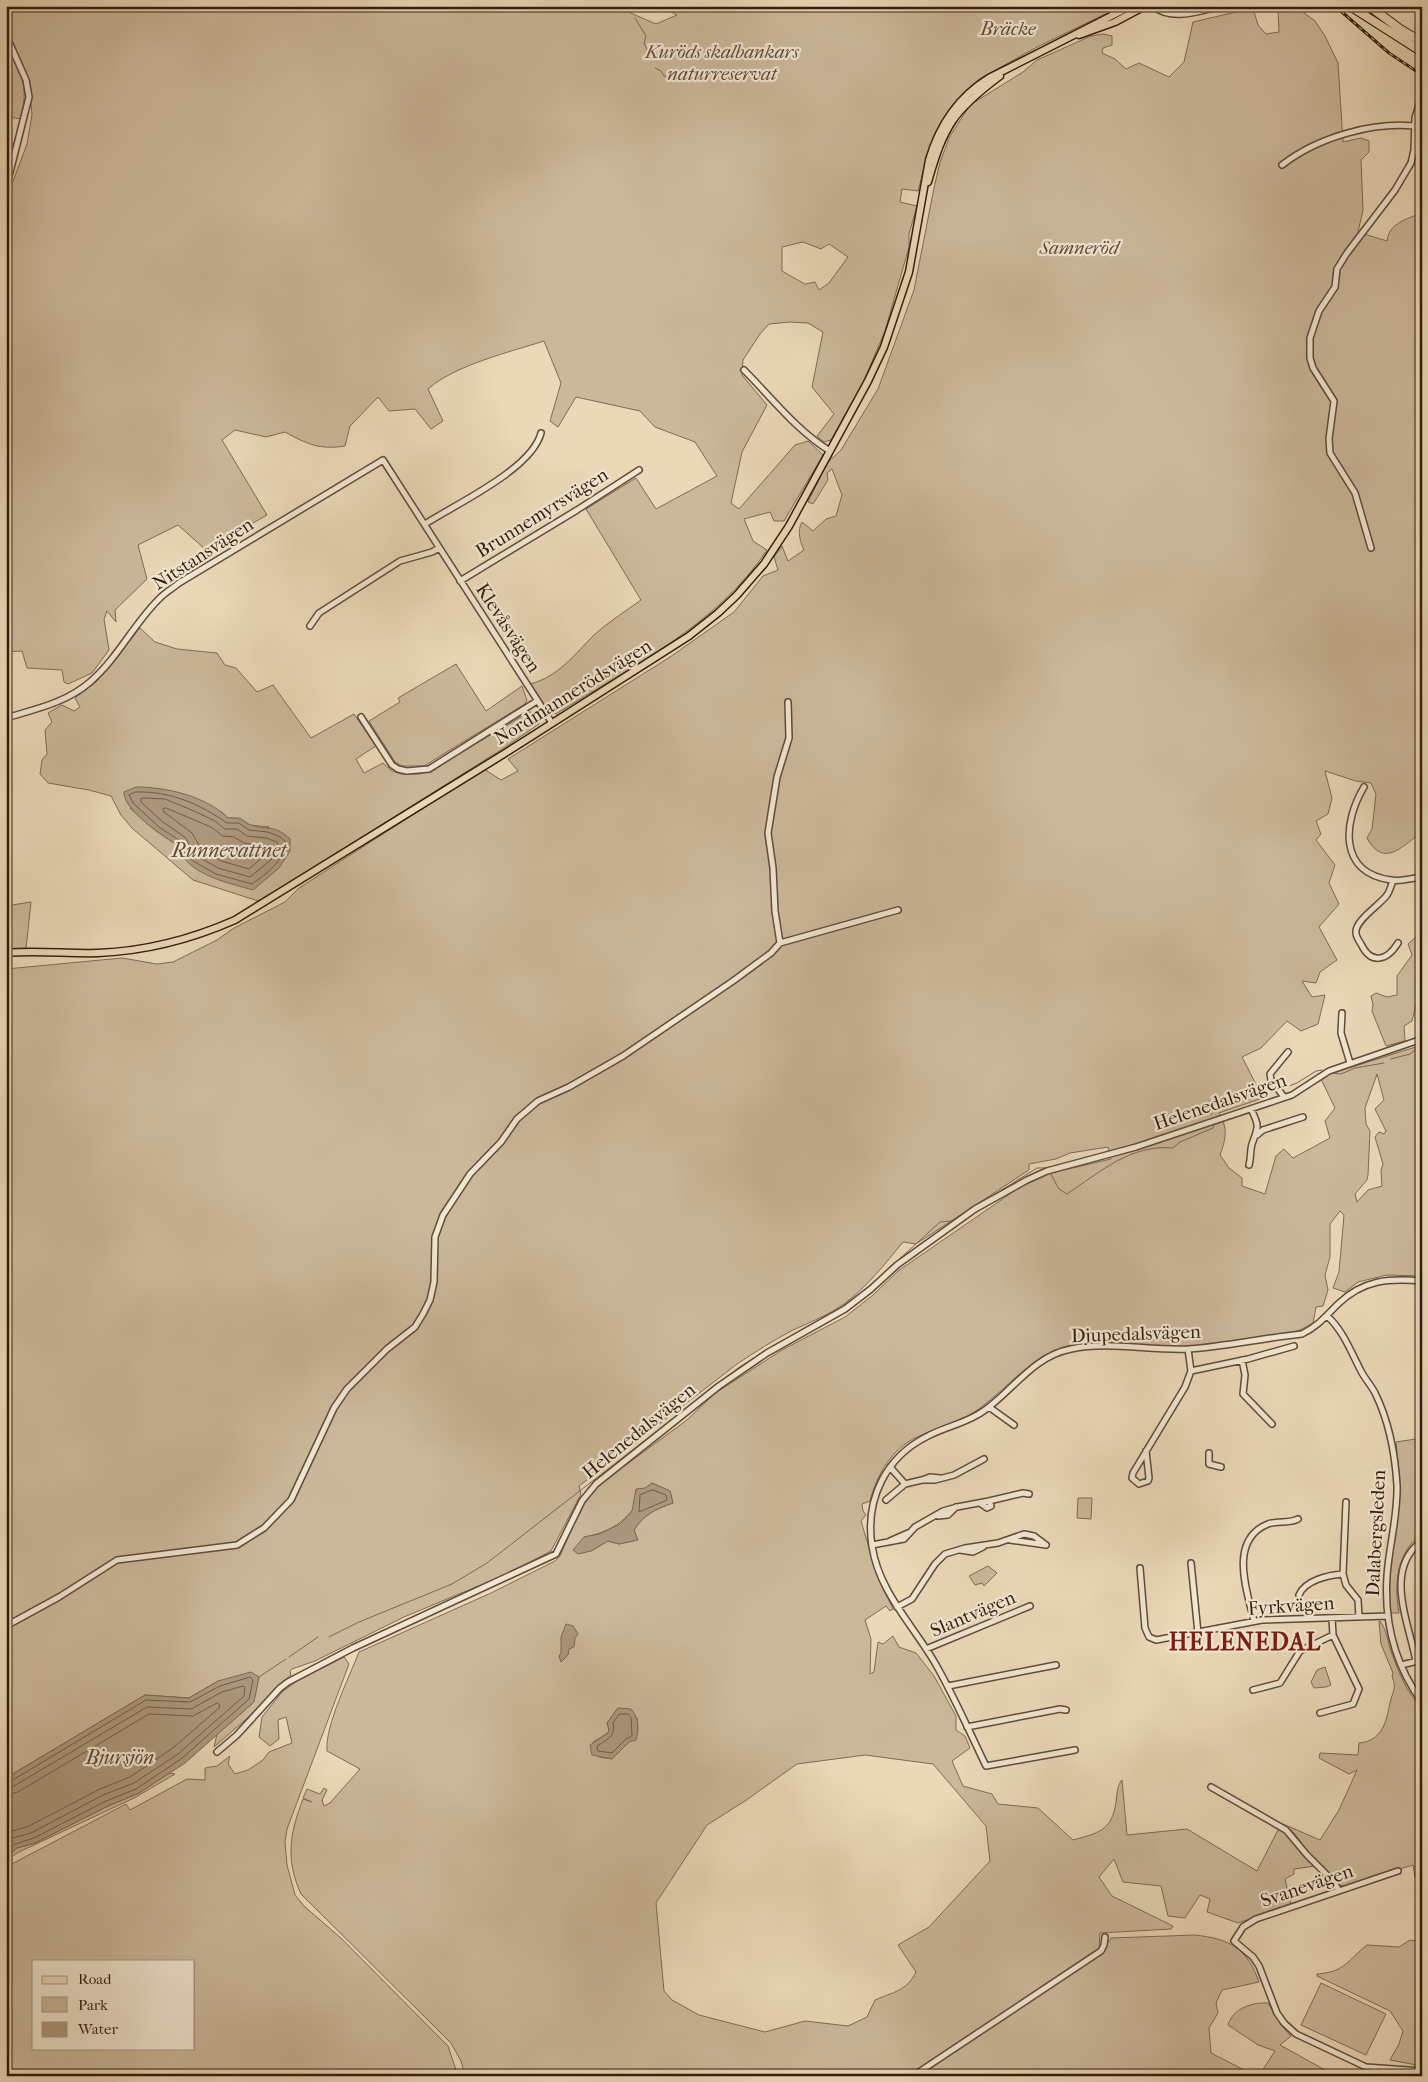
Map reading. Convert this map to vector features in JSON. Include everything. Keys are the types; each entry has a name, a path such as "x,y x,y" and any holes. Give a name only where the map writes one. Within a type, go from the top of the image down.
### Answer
{"highway":[{"path":"1350,6 1422,52"},
{"path":"1356,6 1379,25"},
{"path":"1369,6 1400,29 1422,42"}],"main road":[{"name":"Nordmannerödsvägen","path":"6,953 98,953 140,949 194,936 221,926 268,900 552,723 689,636 718,613 737,595 764,564 777,545 868,381 884,347 909,272 924,192 938,148 952,120 969,99 1009,68 1131,6"},
{"name":"Nordmannerödsvägen","path":"1066,39 1115,22 1145,6"}],"street":[{"path":"1152,6 1163,13 1171,14 1186,14 1214,8"},
{"path":"1162,6 1171,14"},
{"path":"6,35 26,80 29,97 6,188"},
{"path":"1371,548 1355,493 1330,453 1329,439 1334,401 1318,379 1313,368 1310,358 1310,338 1320,311 1335,287 1337,269 1407,172 1414,150 1414,126 1422,95"},
{"path":"1282,165 1294,154 1338,136 1388,125 1422,127"},
{"path":"744,370 816,442 830,450"},
{"path":"425,524 512,469 529,455 537,444 541,433"},
{"name":"Klevåsvägen","path":"383,460 552,723"},
{"name":"Nitstansvägen","path":"6,718 59,702 90,683 107,666 159,598 179,583 383,460"},
{"name":"Brunnemyrsvägen","path":"460,581 639,470"},
{"path":"310,626 319,613 400,561 432,552 438,548"},
{"path":"362,717 392,765 398,769 417,771 429,769 537,702"},
{"path":"780,943 775,911 773,868 768,833 770,810 777,777 789,738 788,702"},
{"path":"1364,786 1350,818 1348,832 1351,851 1364,870 1377,877 1393,881 1422,877"},
{"path":"1393,881 1388,894 1358,924 1356,933 1365,952 1370,957 1379,959 1392,954 1398,943"},
{"path":"6,1626 59,1597 116,1560 237,1545 264,1528 290,1500 334,1408 347,1389 387,1350 415,1327 430,1300 434,1282 435,1237 443,1214 470,1174 501,1142 517,1119 538,1101 569,1087 624,1056 741,975 771,953 780,943 898,910"},
{"path":"1342,1013 1341,1033 1350,1063"},
{"name":"Helenedalsvägen","path":"217,1752 237,1735 280,1688 288,1682 401,1625 556,1554 582,1501 589,1491 648,1444 690,1407 767,1353 845,1309 871,1289 896,1265 975,1209 1027,1180 1049,1171 1136,1147 1292,1095 1319,1076 1350,1063 1422,1039"},
{"path":"1284,1097 1271,1080 1270,1074 1288,1052"},
{"path":"1249,1165 1258,1124 1252,1109"},
{"path":"1257,1135 1263,1130 1303,1117"},
{"name":"Djupedalsvägen","path":"1075,1750 986,1766 948,1686 926,1649 897,1607 882,1578 872,1545 870,1521 878,1486 890,1467 913,1444 930,1435 963,1423 989,1407 1032,1368 1048,1357 1069,1349 1088,1346 1188,1349 1302,1334 1316,1327 1349,1294 1360,1287 1392,1280 1422,1281"},
{"name":"Dalabergsleden","path":"1327,1316 1336,1326 1374,1391 1383,1411 1394,1455 1397,1487 1396,1514 1387,1576 1388,1616 1391,1639 1401,1665 1422,1702"},
{"path":"1191,1371 1294,1346"},
{"path":"1146,1451 1149,1478 1148,1481 1140,1484 1132,1478 1146,1451 1185,1386 1191,1371 1188,1349"},
{"path":"1242,1360 1245,1375 1243,1394 1272,1424"},
{"path":"989,1407 1014,1425"},
{"path":"1209,1453 1209,1464 1222,1467"},
{"path":"886,1500 905,1484 930,1477 941,1478 960,1472 984,1459"},
{"path":"890,1467 905,1484"},
{"path":"872,1545 888,1542 956,1507 980,1503 989,1508 992,1503 989,1501 1023,1492 1029,1494"},
{"path":"1346,1502 1343,1574 1346,1585 1358,1600 1359,1617"},
{"path":"1254,1621 1243,1566 1245,1546 1252,1536 1265,1526 1276,1522 1294,1522 1298,1519"},
{"path":"1026,1534 1026,1541"},
{"path":"897,1607 916,1591 941,1557 952,1552 1009,1540 1026,1534 1034,1536 1046,1545 1009,1540"},
{"path":"1401,1665 1419,1660 1404,1617 1401,1575 1410,1551 1422,1541"},
{"path":"1191,1563 1198,1633"},
{"name":"Fyrkvägen","path":"1140,1568 1145,1628 1149,1637 1160,1640 1254,1621 1388,1616"},
{"path":"1299,1595 1301,1591 1328,1575 1343,1574"},
{"name":"Slantvägen","path":"926,1649 1030,1606"},
{"path":"1320,1714 1353,1704 1359,1689 1333,1635 1332,1618"},
{"path":"1253,1690 1280,1683 1300,1652 1333,1635"},
{"path":"948,1686 1056,1665"},
{"path":"967,1727 1060,1709 1066,1710"},
{"path":"1212,1787 1286,1830 1307,1855 1334,1882 1339,1891"},
{"name":"Svanevägen","path":"1398,1871 1256,1919 1243,1927 1234,1941 1253,1957 1264,1978 1277,2014 1296,2034 1366,2067 1422,2071"},
{"path":"913,2076 1101,1951 1105,1937"}],"green space":[{"path":"6,6 619,6 619,8 656,24 677,15 664,8 665,6 1122,6 1039,46 979,79 961,96 948,113 935,134 929,149 918,191 902,189 900,202 917,206 909,234 909,247 885,331 862,385 831,440 824,442 817,436 834,414 812,387 823,332 808,323 790,322 769,324 760,334 743,360 742,375 767,405 742,452 731,503 739,509 795,445 808,441 823,455 784,521 774,521 770,512 744,519 753,541 767,550 746,577 723,601 698,623 670,643 556,714 549,711 530,684 540,681 557,671 599,630 641,600 586,509 636,478 656,509 717,476 695,442 655,427 640,411 576,397 558,427 550,421 561,383 544,341 468,366 439,380 428,389 443,421 431,429 415,409 389,411 378,397 350,426 345,446 328,447 314,445 285,432 266,437 235,430 222,440 267,515 206,550 178,525 138,545 147,579 115,610 116,622 107,611 104,619 109,650 92,673 68,684 64,682 62,670 27,668 22,651 6,652 6,207 9,192 27,144 32,115 29,80 6,27","holes":["803,242 821,249 829,244 848,257 829,283 819,290 815,282 805,284 782,271 782,247"]},
{"name":"Samneröd","path":"1253,8 1258,25 1266,34 1279,32 1278,9 1297,8 1315,21 1325,36 1338,63 1343,142 1361,138 1369,141 1369,152 1361,160 1363,210 1358,232 1387,241 1391,230 1400,222 1422,213 1422,808 1419,834 1398,850 1385,853 1379,852 1367,838 1372,829 1376,794 1371,783 1356,781 1325,771 1332,798 1328,814 1316,821 1321,834 1316,840 1335,865 1329,883 1339,904 1319,927 1337,960 1320,972 1316,983 1302,981 1312,997 1325,995 1318,1024 1301,1031 1287,1021 1261,1048 1242,1057 1263,1098 1219,1113 1225,1129 1224,1144 1220,1155 1229,1168 1242,1178 1242,1186 1265,1194 1276,1156 1284,1149 1293,1158 1330,1138 1325,1121 1335,1108 1320,1077 1422,1045 1422,1276 1387,1275 1358,1282 1345,1292 1333,1288 1339,1272 1344,1215 1340,1211 1330,1224 1330,1257 1325,1275 1328,1290 1323,1306 1316,1307 1313,1323 1300,1330 1284,1334 1196,1346 1154,1347 1100,1343 1078,1344 1053,1351 1040,1358 979,1409 960,1420 923,1434 908,1442 886,1464 870,1501 862,1504 866,1515 861,1521 878,1578 893,1609 890,1611 886,1606 865,1620 871,1639 870,1674 874,1672 878,1642 883,1644 893,1636 899,1647 916,1653 934,1676 956,1716 956,1730 965,1736 970,1748 952,1761 963,1786 992,1794 998,1804 1038,1808 1073,1840 1097,1833 1107,1825 1114,1812 1118,1787 1122,1780 1127,1835 1187,1829 1257,1871 1279,1828 1300,1841 1283,1824 1320,1840 1339,1810 1357,1770 1349,1774 1319,1758 1320,1753 1358,1755 1359,1743 1373,1739 1382,1730 1394,1687 1393,1673 1381,1644 1380,1621 1403,1680 1411,1695 1422,1708 1422,1879 1415,1877 1413,1865 1344,1886 1339,1885 1315,1866 1294,1869 1294,1874 1285,1879 1291,1905 1238,1923 1207,1912 1210,1899 1200,1895 1185,1918 1168,1916 1161,1886 1123,1882 1114,1859 1099,1877 1112,1896 1173,1926 1171,1929 1100,1933 1099,1948 908,2076 465,2076 461,2061 451,2043 301,1894 293,1869 291,1846 295,1823 303,1799 312,1802 303,1798 307,1789 320,1794 324,1788 327,1790 322,1800 324,1806 330,1803 360,1769 327,1751 327,1740 334,1715 359,1652 491,1593 555,1561 560,1556 581,1508 588,1497 604,1481 687,1420 714,1394 782,1350 845,1317 873,1295 898,1271 1020,1187 1047,1174 1111,1159 1108,1147 1070,1153 1056,1159 1029,1164 1029,1170 916,1244 903,1242 868,1283 844,1304 826,1315 793,1330 737,1364 579,1486 581,1494 551,1551 507,1574 404,1617 315,1661 292,1669 290,1671 291,1675 279,1685 259,1708 214,1747 217,1734 254,1702 218,1681 189,1698 145,1695 6,1778 6,969 122,958 157,964 173,962 285,902 299,888 484,769 501,780 518,771 508,759 670,657 734,612 763,576 778,570 774,557 782,546 788,561 804,550 800,536 802,522 813,531 826,519 836,516 842,495 832,469 827,473 828,480 813,504 808,502 827,463 841,450 878,389 914,290 940,162 950,136 970,105 1023,72 1037,60 1091,36 1103,34 1112,36 1112,45 1103,48 1102,53 1115,59 1126,69 1139,63 1169,77 1184,62 1193,22","holes":["1377,1074 1384,1100 1375,1109 1386,1131 1384,1134 1379,1132 1375,1137 1383,1164 1381,1170 1382,1186 1368,1190 1357,1202 1355,1194 1367,1180 1368,1175 1370,1131 1366,1124 1365,1108","652,1483 670,1491 673,1503 656,1510 642,1520 634,1530 637,1540 619,1544 608,1541 591,1551 584,1537 608,1530 617,1525 631,1511","618,1708 637,1718 638,1730 612,1759 599,1757 593,1742 608,1733 607,1723","865,1755 933,1764 986,1826 990,1861 929,1927 898,1945 916,1972 904,1987 875,2000 867,2017 848,2026 805,2021 765,2032 699,2015 672,2000 664,1991 656,1903 707,1825 797,1764"]},
{"path":"6,42 16,62 24,87 21,119 14,118 6,113"},
{"path":"140,628 155,642 177,649 217,653 225,665 236,668 257,692 273,685 311,738 354,714 376,746 356,759 364,773 383,763 392,771 401,774 420,774 430,771 529,712 538,713 539,724 504,748 258,901 193,880 132,828 121,815 111,796 48,783 40,774 42,760 47,754 45,730 52,722 48,713 62,705 74,711 80,707 75,698 96,682","holes":["199,801 222,812 228,818 240,818 250,825 269,827 180,854 179,846 156,831 130,808"]},
{"path":"456,664 486,711 522,686 527,700 525,704 424,766 402,766 395,762 369,721 400,702 398,698"},
{"path":"31,902 26,948 6,950 6,906"},
{"path":"1422,924 1422,991 1419,993 1412,1021 1404,1026 1405,1041 1386,1046 1372,1011 1371,996 1376,993 1387,997 1397,995 1397,976 1412,955 1408,944 1417,936"},
{"path":"1422,1438 1422,1534 1413,1541 1402,1560 1397,1580 1399,1613 1390,1613 1389,1575 1398,1515 1400,1486 1396,1442"},
{"path":"1078,1498 1092,1498 1091,1519 1077,1518"},
{"path":"988,1566 997,1573 984,1586 982,1583 975,1585 969,1576"},
{"path":"344,1657 349,1664 287,1829 285,1842 287,1865 295,1895 304,1906 342,1939 448,2046 458,2076 6,2076 6,1867 126,1804 130,1810 187,1779 205,1780 205,1768 217,1766 230,1756 228,1764 235,1774 248,1770 263,1760 269,1752 292,1743 286,1717 278,1720 279,1739 270,1746 259,1737 262,1717 282,1692 297,1681"},
{"path":"1325,1667 1331,1685 1314,1688 1311,1682 1317,1670"},
{"path":"169,1773 175,1774 136,1797 19,1852 6,1860 6,1857 17,1848 35,1843 108,1806 139,1793"},
{"path":"1195,1935 1218,1939 1236,1947 1249,1961 1259,1982 1222,1990 1216,2003 1218,2013 1209,2028 1211,2053 1250,2073 1262,2071 1275,2051 1258,2045 1228,2025 1234,2014 1244,2007 1268,2003 1282,2026 1291,2036 1280,2045 1336,2076 918,2076 1106,1946 1111,1938"},
{"path":"1410,1940 1422,1942 1422,2066 1390,2060 1399,2044 1403,2031 1390,2011 1317,1976 1317,1974 1340,1968 1367,1945 1399,1947"},
{"path":"1321,1983 1386,2014 1366,2055 1301,2025"}],"water":[{"name":"Runnevattnet","path":"136,787 148,787 185,794 209,804 228,818 240,819 251,825 280,832 290,839 290,851 279,868 253,890 209,876 189,864 179,846 137,815 130,807 125,799 124,792"},
{"path":"652,1483 670,1491 673,1503 656,1510 642,1520 634,1530 638,1540 619,1544 608,1541 591,1551 578,1554 573,1550 584,1537 599,1534 620,1524 632,1511 636,1489 645,1488"},
{"path":"566,1624 573,1626 578,1634 575,1638 574,1647 569,1649 568,1655 561,1662 559,1656 561,1653 561,1637"},
{"name":"Bjursjön","path":"251,1672 259,1677 254,1702 185,1763 139,1793 108,1806 35,1843 17,1848 6,1857 6,1778 145,1695 189,1698 218,1681"},
{"path":"618,1708 631,1709 634,1712 638,1724 636,1740 629,1742 612,1759 592,1755 590,1745 608,1733 607,1723"}],"waterway":[{"path":"635,18 646,36 644,43 648,52"},
{"path":"655,68 661,71 664,76 687,79 695,78"},
{"path":"1391,1059 1410,1054 1422,1044"},
{"path":"1332,1073 1341,1074 1355,1068 1384,1063"},
{"path":"1281,1089 1297,1083 1316,1071 1322,1070"},
{"path":"1211,1115 1211,1109 1250,1095 1276,1090"},
{"path":"1049,1171 1059,1189 1067,1194 1117,1161 1143,1150 1173,1148 1180,1142 1213,1128 1214,1125"},
{"path":"984,1201 1037,1168 1047,1168"},
{"path":"862,1293 940,1222 952,1221 964,1214"},
{"path":"329,1637 359,1622 452,1584 487,1563 738,1368 806,1328"},
{"path":"289,1657 318,1637"},
{"path":"259,1677 286,1659"}],"railway":[{"path":"1335,6 1389,53 1422,75"}],"district":[{"name":"HELENEDAL","path":"1245,1642"}],"park label":[{"name":"Bräcke","path":"1008,29"},
{"name":"Kuröds skalbankars naturreservat","path":"722,63"}]}
